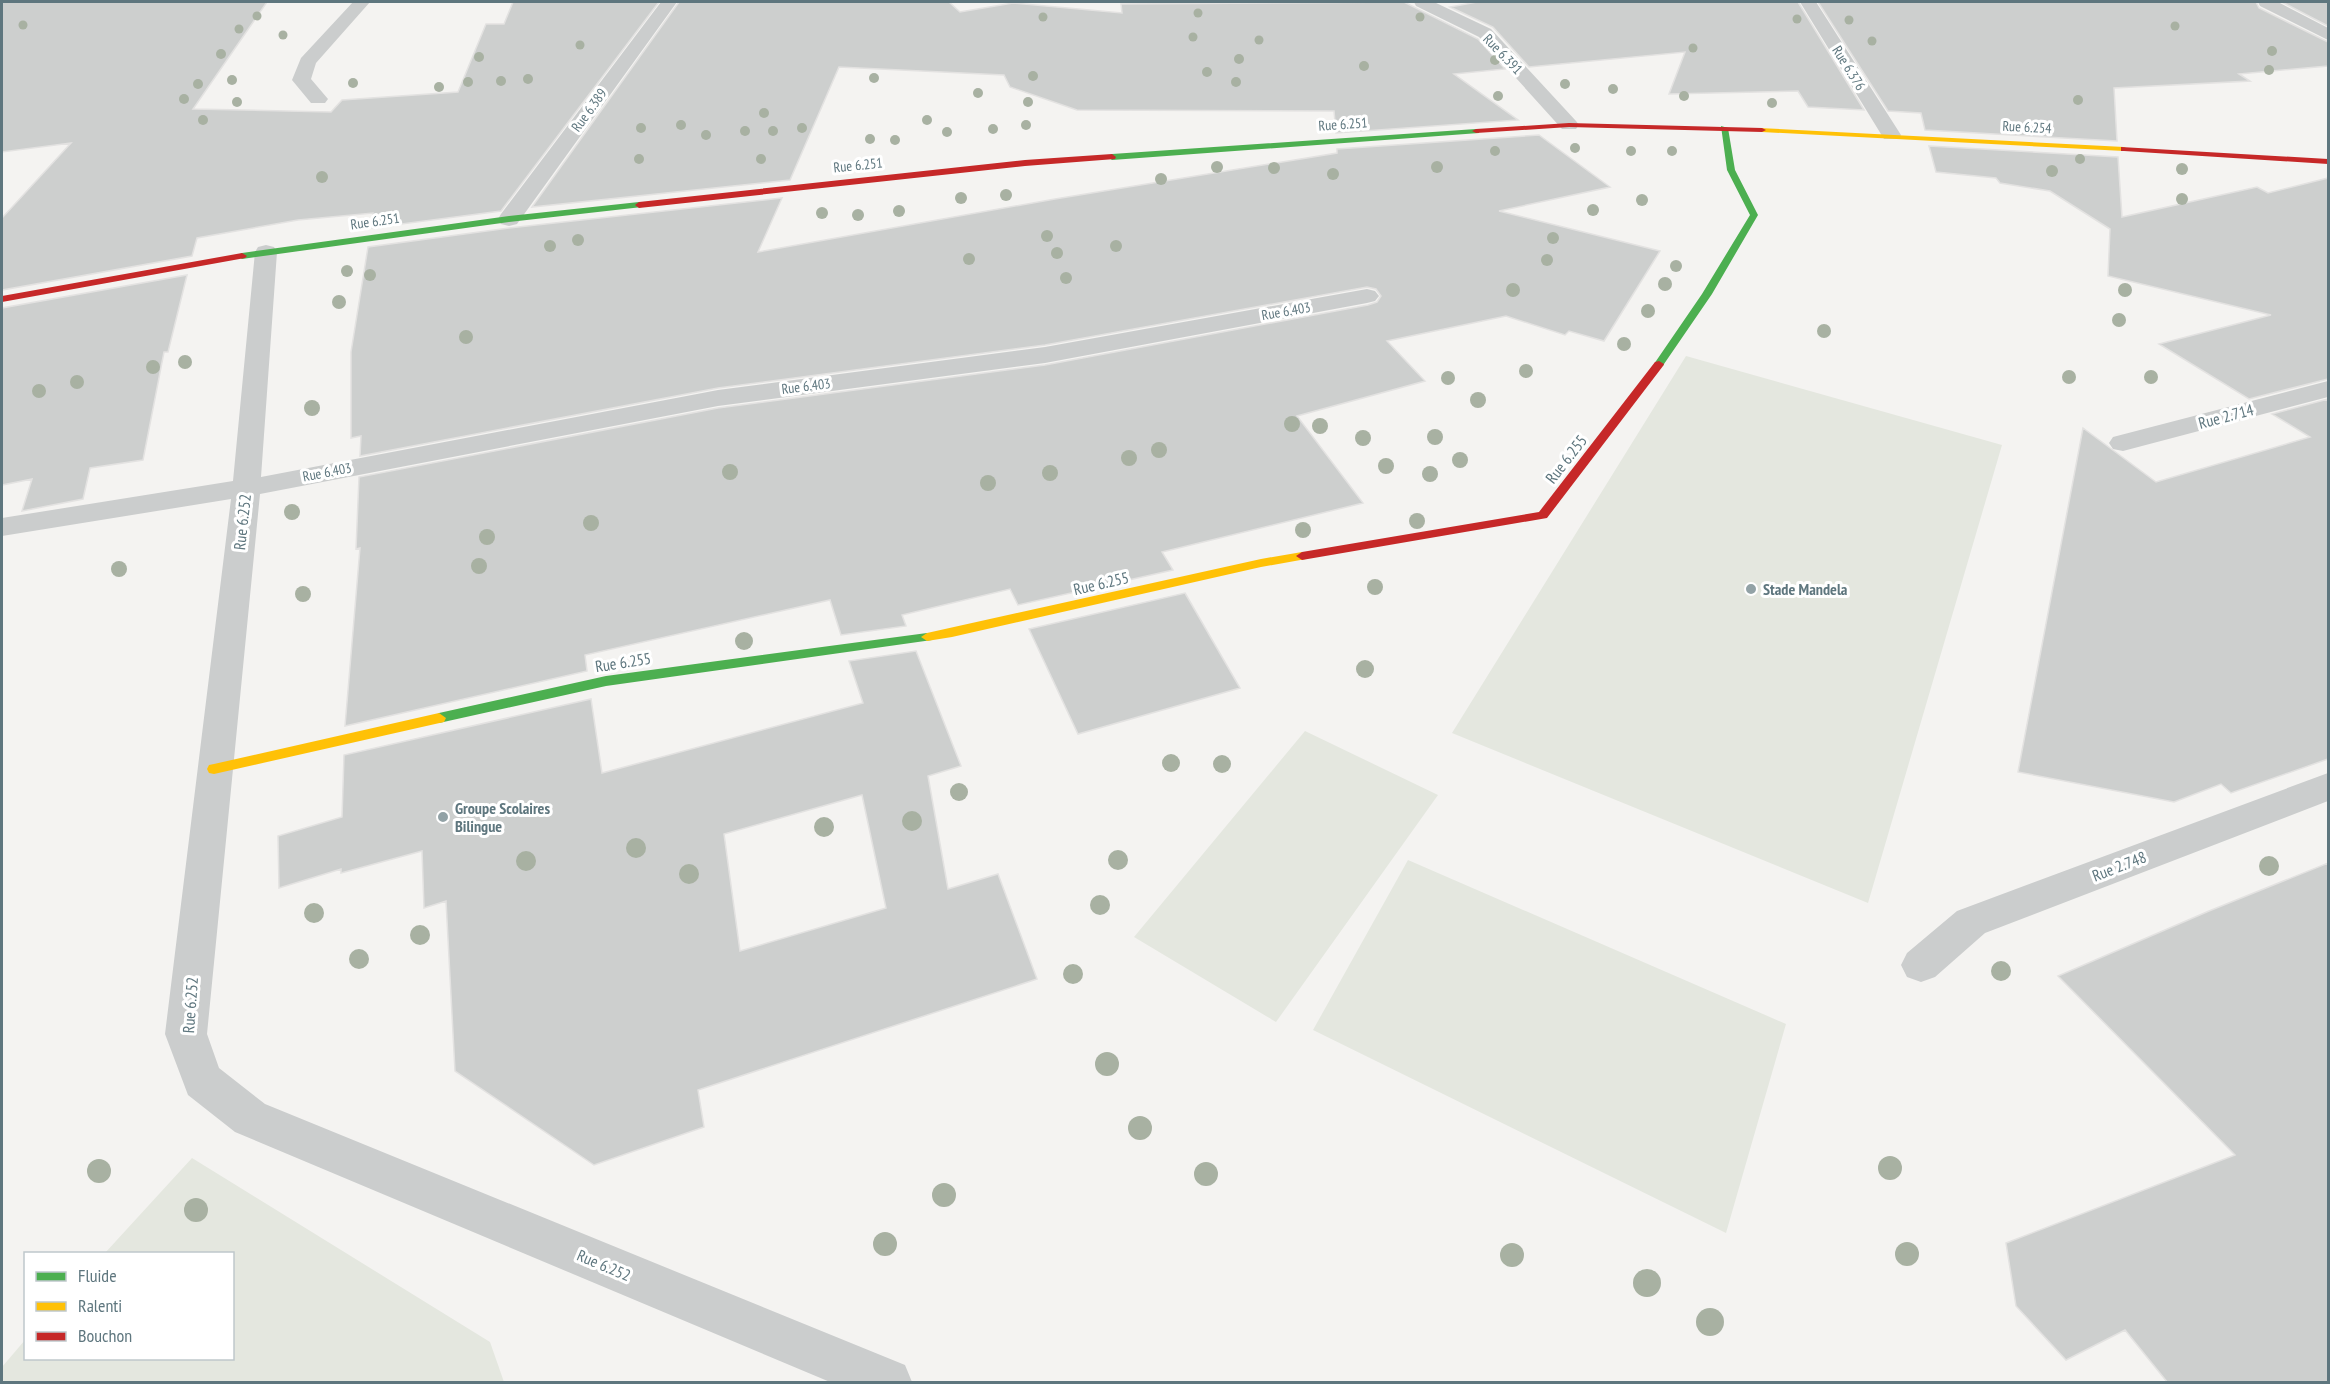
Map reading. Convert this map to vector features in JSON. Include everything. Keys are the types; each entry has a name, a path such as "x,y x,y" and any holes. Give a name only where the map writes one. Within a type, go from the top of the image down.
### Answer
{"main road":[{"name":"Rue 6.251","path":"2,299 266,252 509,219 1025,163 1569,125 1724,128"},
{"name":"Rue 6.254","path":"1724,128 1891,135 2328,162"},
{"name":"Rue 6.255","path":"214,769 606,681 952,633 1261,563 1543,515 1626,410 1729,261 1754,215 1731,170 1724,128"}],"street":[{"path":"318,99 301,80 307,62 362,2"},
{"name":"Rue 6.389","path":"509,219 669,2"},
{"name":"Rue 6.391","path":"1422,2 1485,33 1569,125"},
{"name":"Rue 6.376","path":"1808,2 1891,135"},
{"path":"2266,2 2328,35"},
{"name":"Rue 6.252","path":"266,252 246,488 186,1034 203,1081 250,1118 888,1383"},
{"name":"Rue 6.403","path":"2,527 246,488 718,398 1045,356 1367,296"},
{"name":"Rue 2.714","path":"2123,443 2328,389"},
{"name":"Rue 2.748","path":"1921,965 1971,922 2328,787"}],"shaded area":[{"name":"Stade Mandela","path":"1686,356 2002,445 1868,903 1452,733"},
{"path":"1305,731 1438,795 1276,1022 1134,937"},
{"path":"1408,860 1786,1024 1726,1233 1313,1030"},
{"path":"192,1158 490,1342 504,1382 2,1382 2,1367 24,1341 24,1360 234,1360 234,1252 106,1252"}],"building":[{"path":"2,2 267,2 193,109 331,112 342,100 458,92 486,24 504,24 513,2 659,2 501,211 371,228 373,213 298,220 197,238 192,256 2,290 2,218 71,143 2,152"},
{"path":"679,2 949,2 960,12 1013,3 1122,13 1121,4 1404,2 1478,39 1505,69 1454,74 1518,120 1336,133 1334,111 1077,110 1010,87 1004,75 839,67 790,180 532,207"},
{"path":"1477,2 1798,2 1864,110 1808,107 1798,91 1669,94 1685,52 1529,67 1493,27 1450,7"},
{"path":"1818,2 2256,2 2259,8 2328,42 2328,66 2239,74 2250,81 2114,88 2117,141 1925,130 1921,113 1888,111"},
{"path":"2282,2 2328,2 2328,26"},
{"path":"1539,135 1610,187 1499,211 1660,251 1604,341 1569,331 1565,335 1506,316 1387,341 1425,381 1297,416 1363,503 1162,552 1173,570 1018,605 1010,589 902,615 906,626 841,635 830,600 585,655 587,671 345,726 360,548 356,549 359,477 718,408 1045,365 1368,305 1377,302 1381,296 1376,289 1367,287 1045,345 718,388 360,456 361,436 351,438 351,352 368,247 509,228 782,198 758,252 1055,199 1337,153 1337,149"},
{"path":"1929,146 2118,157 2122,217 2257,187 2268,193 2328,178 2328,379 2249,399 2159,344 2271,315 2108,276 2110,229 2050,191 2000,183 1996,178 1936,172"},
{"path":"187,275 168,352 164,352 143,460 90,468 83,499 22,511 32,479 2,485 2,308"},
{"path":"2328,399 2328,759 2231,793 2221,784 2174,802 2018,772 2083,428 2156,482 2310,437 2272,414"},
{"path":"1185,593 1240,688 1078,734 1029,629"},
{"path":"916,651 961,766 928,776 948,889 998,874 1037,979 698,1090 704,1127 594,1165 455,1071 446,901 424,908 422,851 341,873 341,869 279,888 278,836 342,817 344,755 591,699 602,773 863,703 849,661","holes":["862,795 886,908 740,951 724,834"]},
{"path":"2328,863 2328,1383 2168,1383 2125,1330 2066,1360 2016,1306 2006,1243 2235,1155 2058,976"}],"traffic: fast":[{"path":"1659,364 1707,294 1754,215 1731,170 1724,128"},
{"path":"1112,157 1476,131"},
{"path":"242,256 509,219 639,205"},
{"path":"439,718 606,681 927,637"}],"traffic: slow":[{"path":"1762,130 2124,149"},
{"path":"927,637 1261,563 1302,556"},
{"path":"214,769 439,718"}],"traffic: jam":[{"path":"1476,131 1569,125 1762,130"},
{"path":"2124,149 2328,162"},
{"path":"639,205 1025,163 1112,157"},
{"path":"2,299 242,256"},
{"path":"1302,556 1543,515 1659,364"}],"place":[{"name":"Stade Mandela","path":"1751,589"},
{"name":"Groupe Scolaires Bilingue","path":"443,817"}]}
